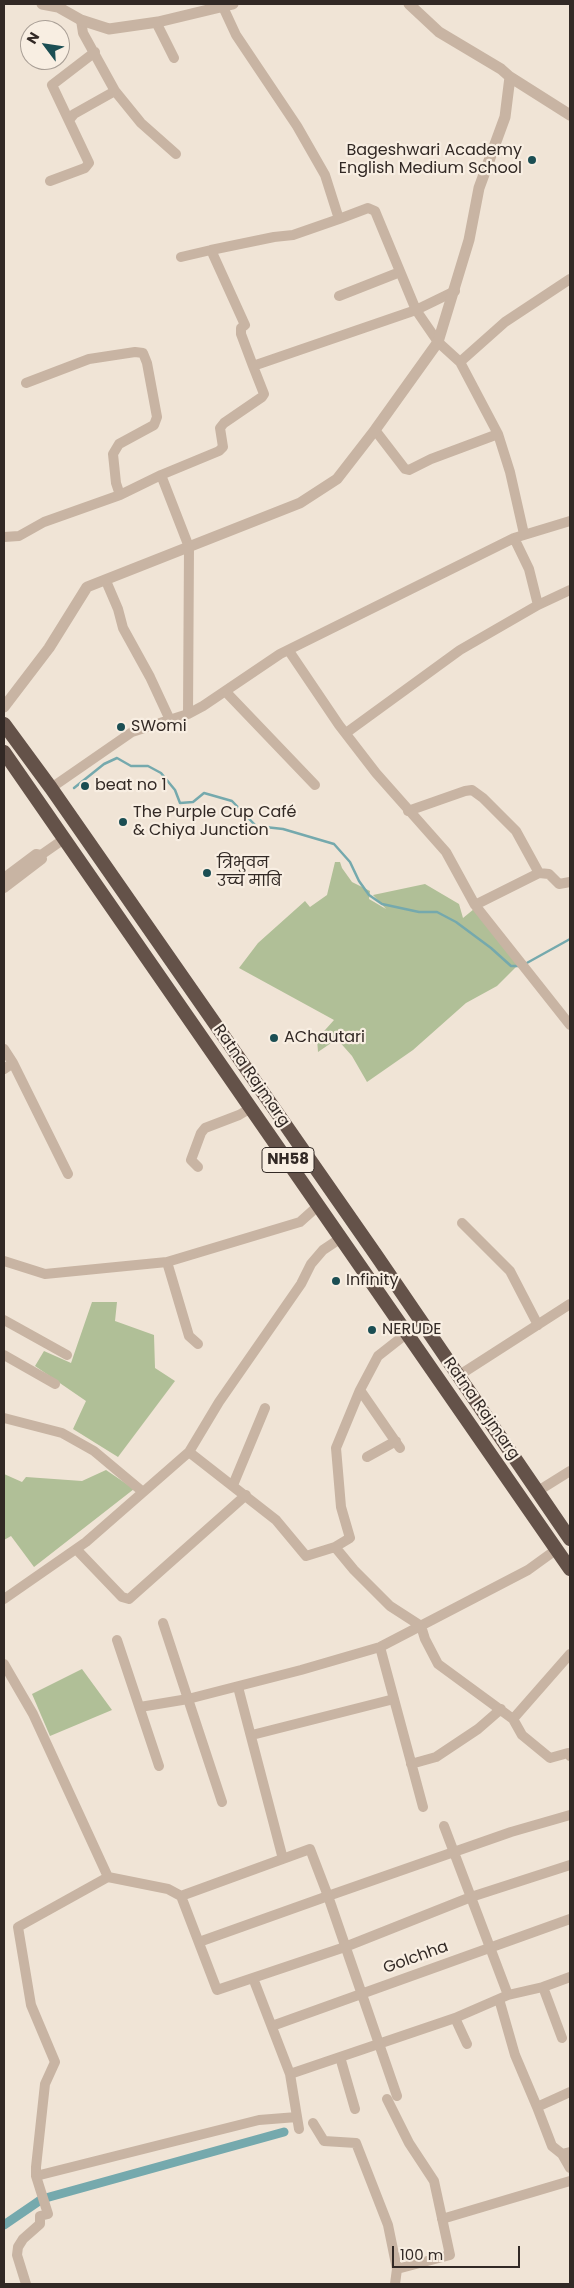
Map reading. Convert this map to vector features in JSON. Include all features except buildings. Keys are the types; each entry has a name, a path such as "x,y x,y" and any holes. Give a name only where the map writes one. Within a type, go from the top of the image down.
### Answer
{"highway":[{"name":"Ratna Rajmarg","path":"4,724 51,788 570,1539"},
{"name":"Ratna Rajmarg","path":"4,752 570,1569"}],"street":[{"path":"42,4 58,7 81,20 109,29 156,22 228,5 236,35 297,126 325,174 339,219"},
{"path":"409,4 439,32 501,69 510,78 570,115"},
{"path":"81,20 83,33 115,90 141,123 176,154"},
{"path":"156,22 174,58"},
{"path":"50,181 84,168 89,163 52,85 95,52"},
{"path":"4,707 49,648 87,587 106,581 150,561 255,522 307,498 337,479 375,430 438,342 469,240 479,188 505,117 510,78"},
{"path":"68,120 74,114 115,90"},
{"path":"181,257 274,237 293,235 368,208 376,211 416,310 438,342 460,362 498,434 510,472 519,536 538,605"},
{"path":"4,537 19,536 44,522 120,496 161,475 214,453 223,447 220,428 224,423 262,397 264,394 241,334 241,328 245,325 211,250"},
{"path":"338,296 400,272"},
{"path":"460,362 505,322 570,279"},
{"path":"253,366 416,310 455,291"},
{"path":"26,383 89,359 136,352 143,353 147,363 157,417 154,425 118,444 113,454 116,483 120,496"},
{"path":"375,430 405,470 498,434"},
{"path":"161,475 189,547 188,714"},
{"path":"51,788 132,732 188,714 289,651 519,536 570,521"},
{"path":"106,581 118,609 123,628 150,677 170,720"},
{"path":"346,733 460,650 538,605 570,590"},
{"path":"289,651 376,773 446,852 475,905 570,1025"},
{"path":"225,691 315,785"},
{"path":"408,811 472,790 483,798 516,832 540,873"},
{"path":"4,878 64,839"},
{"path":"4,888 39,857"},
{"path":"475,905 540,873 548,874 559,884 570,882"},
{"path":"4,1049 13,1063 68,1174"},
{"path":"4,1069 13,1063"},
{"path":"198,1167 192,1160 198,1140 205,1128 239,1115 251,1108"},
{"path":"4,1261 45,1274 167,1262 300,1222 319,1205"},
{"path":"462,1223 510,1271 538,1325"},
{"path":"4,1599 76,1549 189,1452 219,1402 301,1284 311,1264 324,1250 341,1238"},
{"path":"167,1262 189,1336 198,1344"},
{"path":"458,1376 570,1304"},
{"path":"4,1320 67,1355"},
{"path":"189,1452 276,1520 306,1556 335,1547 350,1538 341,1507 336,1448 360,1390 378,1356 406,1334"},
{"path":"4,1355 55,1384"},
{"path":"360,1390 398,1444 367,1457"},
{"path":"233,1485 265,1408"},
{"path":"4,1418 62,1433 94,1451 144,1492"},
{"path":"538,1491 570,1471"},
{"path":"76,1549 122,1597 129,1599 246,1495"},
{"path":"335,1547 354,1570 390,1606 421,1626 425,1639 438,1664 513,1719 522,1735 550,1758 568,1753 570,1756"},
{"path":"140,1707 188,1699 238,1687 380,1646 528,1570 557,1549"},
{"path":"163,1624 222,1802"},
{"path":"118,1640 159,1766"},
{"path":"380,1646 423,1807"},
{"path":"513,1719 570,1654"},
{"path":"4,1664 33,1714 108,1877"},
{"path":"238,1687 283,1859"},
{"path":"252,1735 394,1699"},
{"path":"411,1764 436,1757 478,1729 501,1709"},
{"path":"199,1942 455,1850 570,1816"},
{"path":"444,1826 455,1850 490,1946 504,1997 514,2055 552,2146 566,2153 570,2168"},
{"path":"26,2284 17,2255 18,2247 40,2224 40,2216 48,2214 36,2176 45,2084 55,2062 31,2005 18,1927 108,1877 168,1890 182,1896 310,1849 363,1993 379,2044 392,2098 409,2143 434,2181 450,2255 397,2269"},
{"path":"182,1896 217,1990 345,1947 471,1897 570,1865"},
{"name":"Golchha","path":"272,2026 490,1946 570,1919"},
{"path":"290,2074 456,2018 504,1997 544,1987 570,1977"},
{"path":"253,1978 290,2074 299,2129"},
{"path":"544,1987 562,2038"},
{"path":"456,2018 467,2044"},
{"path":"340,2057 354,2109"},
{"path":"537,2107 570,2092"},
{"path":"36,2176 258,2120 297,2117"},
{"path":"313,2123 324,2141 356,2142 388,2225 397,2269 395,2284"},
{"path":"442,2219 570,2180"}],"green space":[{"path":"335,862 340,862 352,882 370,891 369,899 386,909 373,895 425,884 459,904 463,918 474,909 519,964 497,986 466,1003 413,1050 367,1082 352,1056 337,1039 318,1052 317,1039 334,1020 239,968 258,943 305,901 310,907 327,895"},
{"path":"92,1302 117,1302 115,1321 154,1335 155,1368 175,1381 118,1457 73,1429 86,1401 35,1366 44,1351 71,1363"},
{"path":"106,1470 134,1489 34,1567 11,1536 4,1540 4,1474 22,1482 26,1477 82,1481"},
{"path":"82,1669 112,1710 50,1736 32,1694"}],"waterway":[{"path":"74,788 104,764 117,758 131,766 148,766 161,773 175,790 180,803 193,802 204,793 232,801 256,826 283,829 334,844 350,862 359,881 369,895 382,904 419,912 437,912 456,922 491,948 511,966 520,966"},
{"path":"525,964 570,939"},
{"path":"4,2225 42,2199 284,2132"}],"place":[{"name":"Bageshwari Academy English Medium School","path":"532,160"},
{"name":"SWomi","path":"121,727"},
{"name":"beat no 1","path":"85,786"},
{"name":"The Purple Cup Café & Chiya Junction","path":"123,822"},
{"name":"त्रिभुवन उच्च माबि","path":"207,873"},
{"name":"AChautari","path":"274,1038"},
{"name":"Infinity","path":"336,1281"},
{"name":"NERUDE","path":"372,1330"}]}
